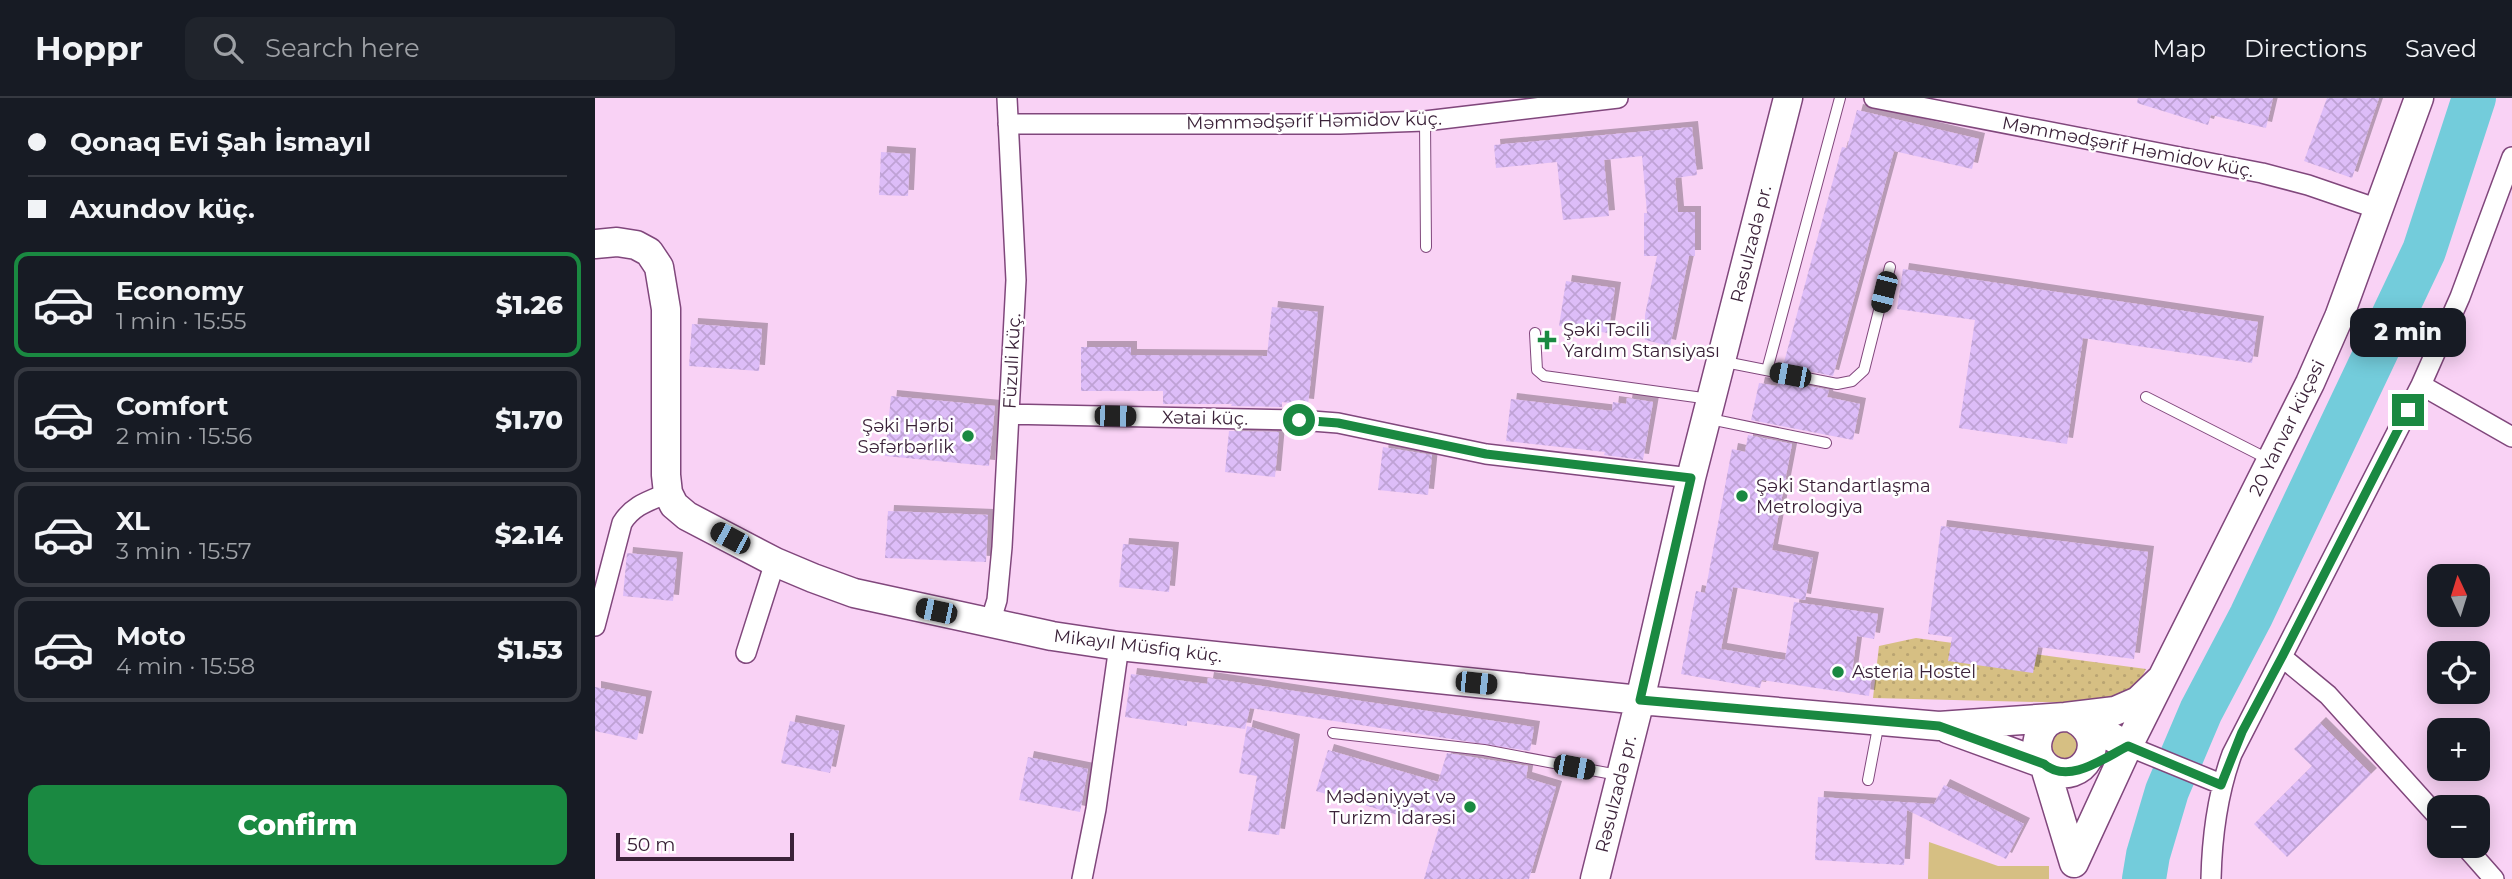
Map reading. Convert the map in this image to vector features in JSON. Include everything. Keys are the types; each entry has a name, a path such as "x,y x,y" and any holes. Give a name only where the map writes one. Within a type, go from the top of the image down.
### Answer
{"main road":[{"name":"Rəsulzadə pr.","path":"1595,879 1622,776 1708,409 1788,98"},
{"name":"20 Yanvar küçəsi","path":"2074,871 2137,750 2161,679 2310,383 2334,329 2419,98"},
{"path":"595,244 617,242 636,245 649,252 659,267 666,309 668,493"},
{"name":"Mikayıl Müsfiq küç.","path":"668,493 674,505 687,516 775,562 854,593 1052,636 1119,646 1640,700 1939,726"},
{"path":"1939,726 2101,714 2130,706 2161,679"},
{"path":"2069,718 2088,730 2074,871"},
{"path":"2074,871 2044,764 2039,756 2038,738 2048,723 2069,718 2137,750"},
{"path":"1939,726 2044,764 2060,773 2087,760 2137,750"}],"street":[{"name":"Füzuli küç.","path":"991,623 1000,579 1016,280 1007,98"},
{"name":"Məmmədşərif Həmidov küç.","path":"1008,124 1340,124 1425,121 1487,111 1618,98"},
{"name":"Məmmədşərif Həmidov küç.","path":"1874,98 1939,104 2262,173 2308,185 2378,209"},
{"path":"2211,879 2212,844 2221,785 2242,732 2420,385 2460,298 2512,157"},
{"path":"2420,385 2512,437"},
{"name":"Xətai küç.","path":"1009,414 1338,423 1486,454 1691,478"},
{"path":"595,626 622,523 629,512 641,504 668,493"},
{"path":"746,653 775,562"},
{"path":"1082,879 1096,809 1119,646"},
{"path":"2282,657 2328,695 2427,805"},
{"path":"2137,750 2221,785"},
{"path":"2475,858 2494,879"}],"lane":[{"path":"1767,370 1840,98"},
{"path":"1425,121 1426,247"},
{"path":"1721,361 1837,384 1852,381 1864,370 1890,267"},
{"path":"1535,333 1538,370 1544,376 1708,409 1826,443"},
{"path":"2146,397 2270,461"},
{"path":"1868,780 1879,722"},
{"path":"1333,733 1484,750 1622,776"}],"shaded area":[{"path":"1916,638 2146,669 2138,685 2113,699 2080,703 1873,698 1879,646"},
{"path":"2057,730 2075,732 2079,750 2070,759 2057,758 2049,747"},
{"path":"1929,842 1998,866 2049,866 2049,879 1928,879"}],"building":[{"path":"2138,98 2273,98 2266,128 2211,115 2208,125 2137,103"},
{"path":"2327,98 2379,98 2352,178 2304,161"},
{"path":"1857,110 1979,139 1972,169 1894,151 1833,376 1783,366 1842,147 1847,148"},
{"path":"1692,127 1697,175 1675,178 1678,212 1695,212 1695,256 1689,256 1670,346 1645,340 1645,315 1657,256 1644,256 1644,213 1647,213 1642,156 1604,160 1609,216 1563,220 1557,162 1496,168 1494,145"},
{"path":"881,152 910,154 908,196 879,195"},
{"path":"1903,269 2258,322 2252,363 2083,338 2067,444 1959,428 1975,320 1897,309"},
{"path":"1566,281 1615,288 1608,333 1559,326"},
{"path":"1272,307 1318,312 1308,405 1282,402 1282,407 1163,404 1163,391 1081,391 1081,347 1131,347 1131,355 1267,356"},
{"path":"692,324 762,329 759,371 689,366"},
{"path":"1779,380 1829,390 1827,397 1860,404 1853,440 1751,420 1759,383 1777,386"},
{"path":"891,396 995,406 989,466 885,456"},
{"path":"1627,398 1653,402 1643,460 1604,455 1605,452 1506,441 1511,399 1612,411 1613,402 1626,404"},
{"path":"1229,431 1279,432 1275,477 1225,472"},
{"path":"1748,435 1792,444 1772,550 1813,558 1805,600 1733,587 1721,649 1785,660 1794,602 1878,614 1874,639 1857,636 1852,672 1872,675 1869,696 1762,680 1760,688 1681,674 1696,591 1705,593 1732,449 1745,452"},
{"path":"1383,447 1432,455 1428,495 1378,490"},
{"path":"888,511 988,515 986,562 885,558"},
{"path":"1941,526 2148,552 2134,659 2038,647 2033,673 1948,661 1952,637 1928,634"},
{"path":"1123,544 1173,548 1169,592 1119,587"},
{"path":"627,553 677,558 673,601 623,596"},
{"path":"1131,674 1207,684 1208,678 1534,727 1530,751 1250,708 1245,729 1187,721 1187,726 1125,717"},
{"path":"595,687 646,697 637,740 595,731"},
{"path":"790,721 839,731 830,773 781,763"},
{"path":"2320,723 2371,774 2287,857 2254,824 2312,766 2294,749"},
{"path":"1247,726 1294,740 1279,835 1248,831 1257,776 1239,773"},
{"path":"1328,750 1438,782 1447,753 1528,766 1526,778 1556,787 1529,879 1424,879 1439,827 1316,791"},
{"path":"1028,757 1088,769 1080,812 1019,800"},
{"path":"1944,785 2024,824 2006,859 1907,810 1904,865 1815,860 1818,797 1934,804"}],"waterway":[{"path":"2144,879 2148,855 2167,791 2201,711 2251,616 2424,251 2474,98"}],"place":[{"name":"Şəki Təcili Yardım Stansiyası","path":"1547,340"},
{"name":"Şəki Hərbi Səfərbərlik","path":"968,436"},
{"name":"Şəki Standartlaşma Metrologiya","path":"1742,496"},
{"name":"Asteria Hostel","path":"1838,672"},
{"name":"Mədəniyyət və Turizm İdarəsi","path":"1470,807"}],"route":[{"path":"1299,420 1338,423 1486,454 1691,478 1640,700 1939,726 2044,764 2060,773 2078,770 2128,746 2221,785 2242,732 2408,410"}]}
